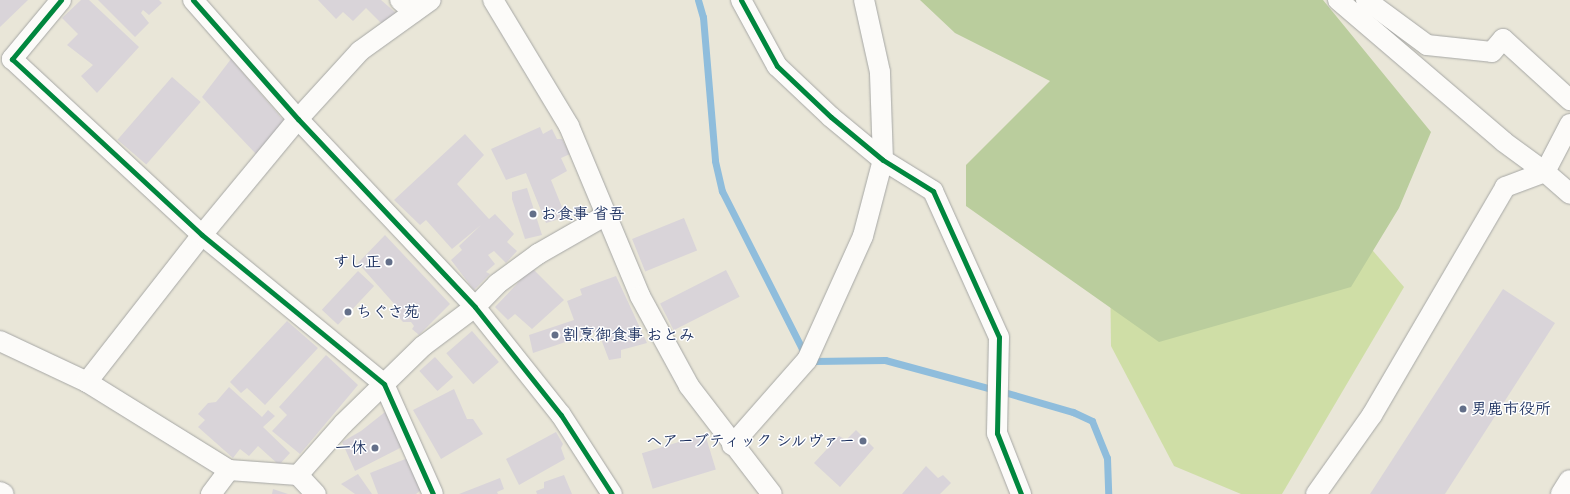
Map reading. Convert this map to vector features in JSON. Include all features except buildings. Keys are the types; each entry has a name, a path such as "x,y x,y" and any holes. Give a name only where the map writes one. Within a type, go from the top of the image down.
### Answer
{"main road":[{"path":"1562,494 1570,481"}],"street":[{"path":"61,0 12,60 202,234 384,384 433,494"},
{"path":"193,0 298,119 476,307 561,415 612,494"},
{"path":"87,382 202,234 298,119 360,51 407,6 431,0"},
{"path":"493,0 569,126 640,296 689,386 732,444 772,494"},
{"path":"741,0 777,66 831,117 883,160 933,191 999,337 997,433 1021,494"},
{"path":"732,444 807,360 864,236 883,160 880,72 864,0"},
{"path":"1338,0 1504,142 1545,172 1570,194"},
{"path":"1366,0 1427,45 1492,52 1503,39 1570,100"},
{"path":"1316,494 1372,415 1505,187 1545,172 1570,124"},
{"path":"298,475 343,424 423,346 476,307 497,284 538,254 606,215"},
{"path":"0,341 87,382 229,470 298,475 316,494"},
{"path":"211,494 229,470"},
{"path":"0,492 4,494"}],"green space":[{"path":"920,0 1323,0 1431,132 1399,208 1351,287 1159,342 966,206 966,165 1050,81 955,33"},
{"path":"1349,223 1404,287 1282,494 1241,494 1174,466 1111,346 1110,264"}],"waterway":[{"path":"698,0 703,17 715,161 722,191 803,351"},
{"path":"814,361 885,360 992,389"},
{"path":"1004,392 1073,412 1092,421 1107,458 1108,494"}],"cycle path":[{"path":"61,0 12,59 202,235 384,384 433,494"},
{"path":"193,0 298,119 475,307 561,415 612,494"},
{"path":"741,0 777,66 831,117 883,160 933,191 999,337 997,433 1021,494"}],"place":[{"name":"お食事 省吾","path":"533,214"},
{"name":"すし正","path":"389,262"},
{"name":"ちぐさ苑","path":"348,312"},
{"name":"割烹御食事 おとみ","path":"555,335"},
{"name":"男鹿市役所","path":"1463,409"},
{"name":"ヘアーブティック シルヴァー","path":"863,441"},
{"name":"一休","path":"375,448"}]}
